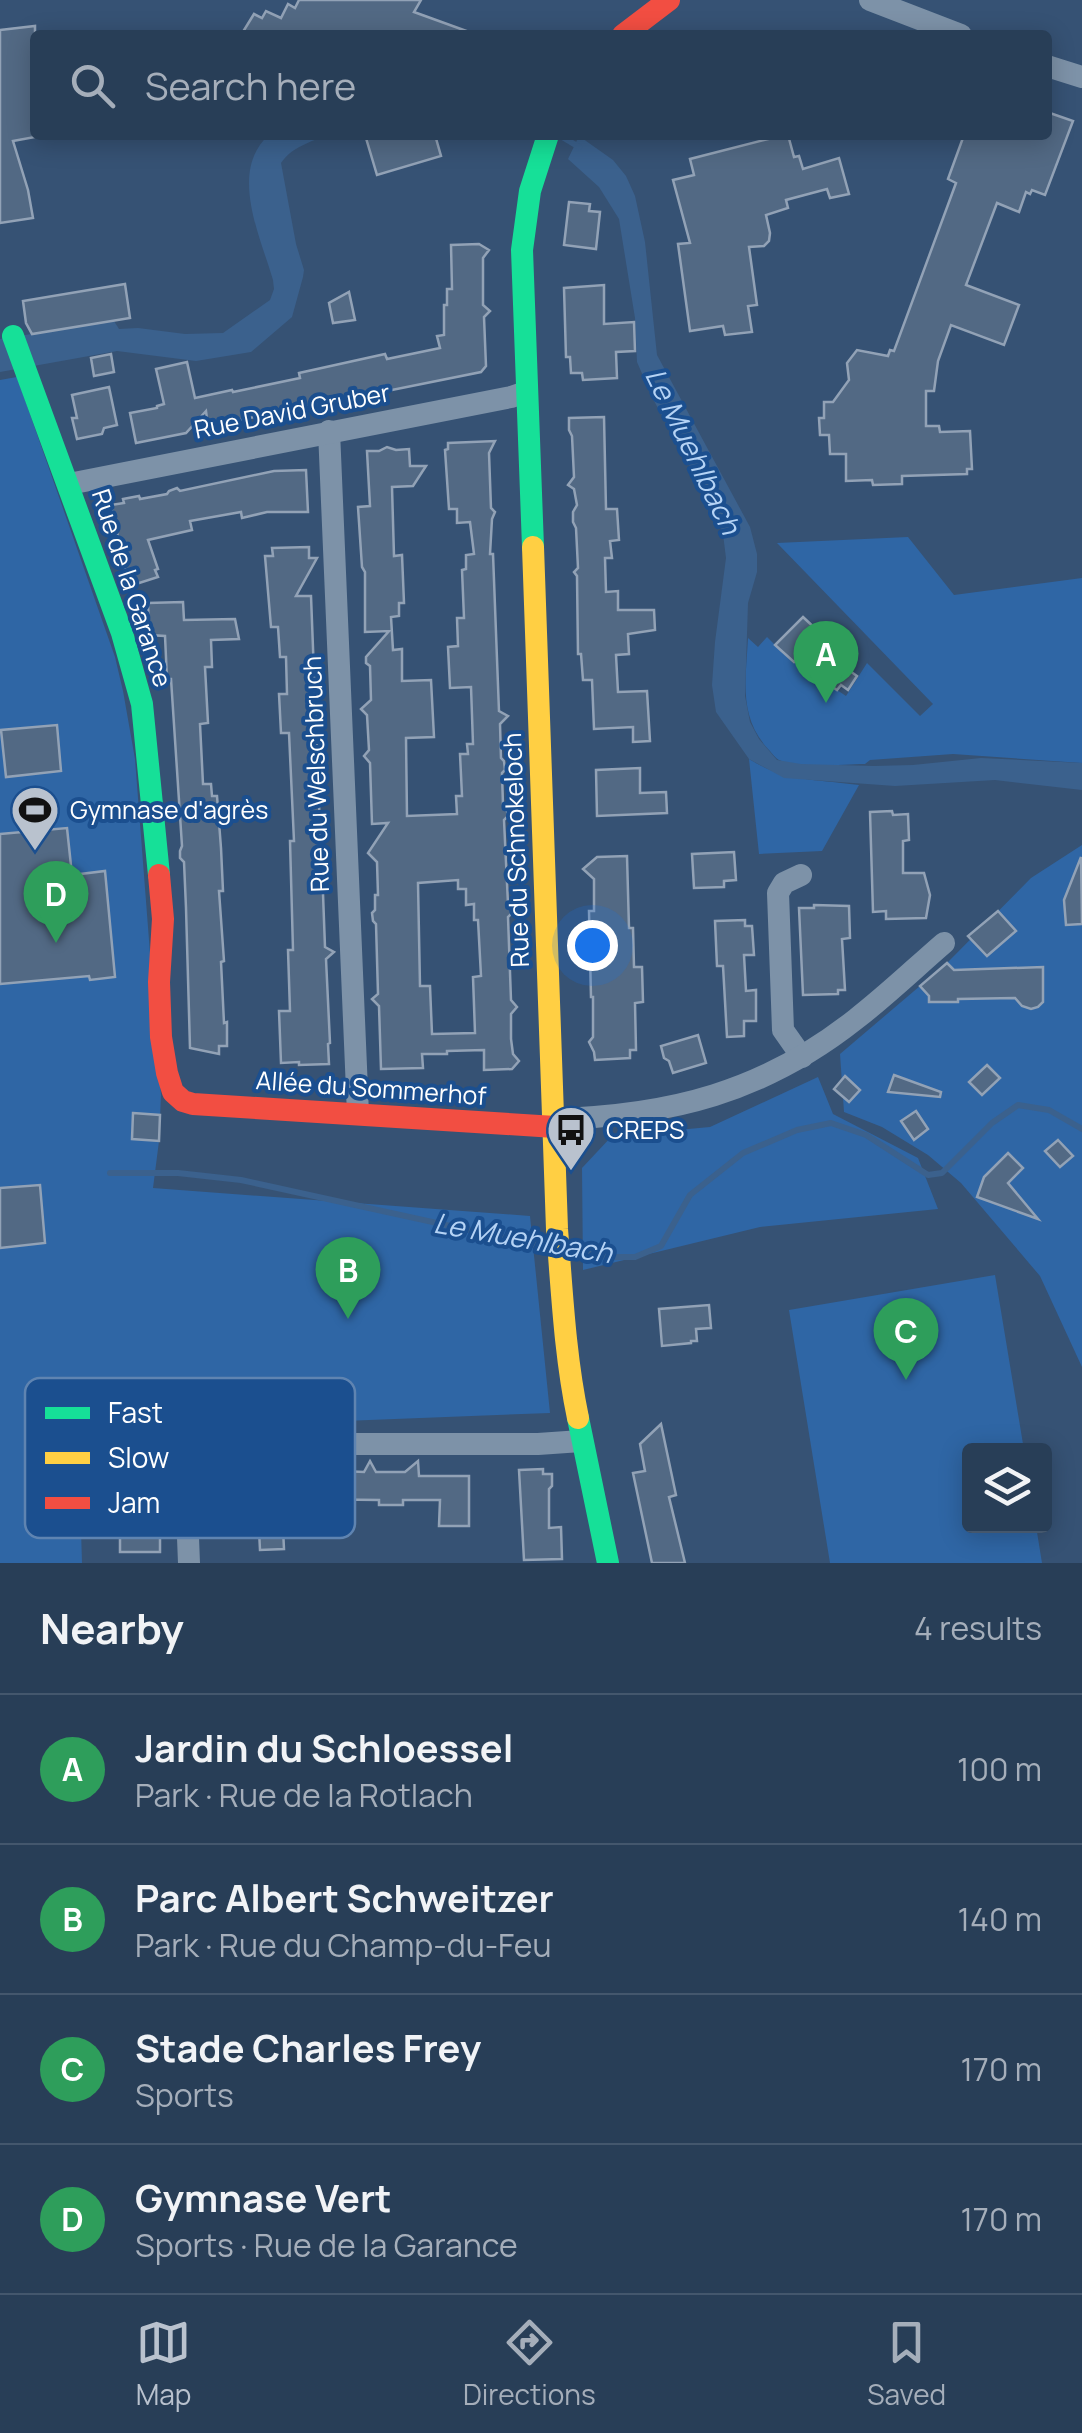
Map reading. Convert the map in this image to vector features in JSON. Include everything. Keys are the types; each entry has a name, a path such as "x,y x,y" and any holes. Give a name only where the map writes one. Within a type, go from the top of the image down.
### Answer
{"street":[{"path":"630,30 670,0"},
{"path":"870,0 948,30"},
{"path":"1052,68 1082,77"},
{"name":"Rue du Schnokeloch","path":"547,140 532,181 523,232 559,1260 566,1351 608,1563"},
{"name":"Rue de la Garance","path":"13,336 122,633 142,704 163,919 161,1037 166,1073 174,1092 183,1101"},
{"name":"Rue David Gruber","path":"69,484 526,392"},
{"name":"Rue du Welschbruch","path":"329,431 358,1114"},
{"path":"801,875 784,883 778,892 783,1030 802,1057"},
{"path":"554,1123 624,1116 701,1101 758,1081 856,1020 944,943"},
{"name":"Allée du Sommerhof","path":"183,1101 554,1123"},
{"path":"355,1444 581,1441"},
{"path":"188,1538 189,1563"}],"shaded area":[{"path":"17,377 115,657 123,691 135,759 161,1095 153,1188 530,1216 550,1413 355,1421 355,1378 25,1378 25,1538 81,1538 82,1563 0,1563 0,380"},
{"path":"908,537 954,595 1082,578 1082,763 953,754 870,760 865,764 809,765 779,760 768,749 748,710 748,638 758,647 767,637 793,663 846,696 867,663 920,716 933,704 777,543"},
{"path":"749,759 789,776 859,785 822,851 759,854"},
{"path":"1082,845 1082,1367 1040,1276 961,1183 928,1155 882,1127 844,1112 840,1054 947,963 1031,878"},
{"path":"818,1077 833,1114 918,1158 938,1209 760,1227 583,1270 582,1168 612,1136 710,1127"},
{"path":"995,1275 1023,1443 962,1443 962,1533 1037,1533 1042,1563 830,1563 789,1310"}],"water":[{"path":"265,140 316,140 296,149 281,163 304,270 292,317 251,352 196,361 117,351 0,372 0,339 114,321 119,329 223,333 270,300 273,280 249,186 257,150"},
{"path":"577,140 585,140 613,160 626,176 635,196 645,242 657,355 750,527 757,572 748,603 745,696 750,722 759,739 777,760 801,764 913,765 981,758 1082,763 1082,790 995,780 895,786 784,778 749,759 716,712 712,685 726,558 723,534 637,362 635,318 619,219 599,187 568,159"}],"building":[{"path":"299,0 421,0 414,12 464,30 244,30 254,14 262,18 266,11 281,18 288,4 295,8"},
{"path":"35,26 35,30 30,30 30,138 13,141 33,218 0,223 0,30"},
{"path":"1052,114 1073,121 1045,195 1026,192 1019,212 997,203 966,285 1019,305 1004,345 951,325 938,361 934,391 926,391 926,426 939,426 940,432 970,431 972,469 967,469 967,474 902,476 902,484 846,481 846,454 830,454 829,435 820,435 819,418 824,418 824,402 833,402 849,380 847,363 857,350 888,356 890,350 894,351 956,183 948,179 962,140 1052,140"},
{"path":"367,140 436,140 441,156 377,175"},
{"path":"764,140 789,140 794,157 799,156 803,169 839,158 849,194 830,198 827,189 786,200 788,208 766,215 769,241 764,246 749,247 757,305 748,306 752,332 725,335 723,326 690,331 678,244 690,243 673,180 694,175 690,159"},
{"path":"569,202 590,204 589,211 600,212 596,249 564,245"},
{"path":"479,244 489,250 483,258 483,305 490,311 484,317 486,366 481,372 322,404 318,413 310,406 235,421 225,427 208,427 206,411 186,433 136,443 130,413 164,404 156,369 187,362 195,398 300,378 299,373 385,354 387,359 440,348 437,336 444,335 444,305 447,289 452,289 451,245"},
{"path":"125,284 130,318 32,334 26,323 23,301"},
{"path":"604,285 604,324 634,322 635,351 616,352 617,378 583,380 582,373 571,373 570,357 566,357 564,288"},
{"path":"349,292 355,320 333,323 329,303"},
{"path":"111,354 114,372 94,376 91,358"},
{"path":"109,387 117,425 104,428 102,434 77,439 72,395"},
{"path":"604,417 606,509 617,509 619,540 610,541 612,558 605,558 606,592 618,591 618,610 654,610 655,630 628,634 629,654 616,655 618,692 647,691 650,741 633,742 633,727 594,729 592,680 583,680 578,654 574,572 578,568 573,522 577,505 574,489 568,485 574,477 569,418"},
{"path":"495,441 489,453 491,508 495,512 490,554 499,711 508,716 500,724 501,758 505,770 503,805 509,815 504,820 508,904 514,911 508,917 511,1000 517,1007 511,1014 511,1039 513,1054 519,1061 512,1069 484,1070 484,1050 447,1051 422,1054 423,1068 381,1069 379,1006 372,999 378,994 376,924 372,913 378,895 377,862 368,853 388,823 372,824 370,763 364,756 369,750 367,715 361,709 371,700 366,657 389,631 365,632 365,572 358,507 370,506 367,451 387,447 409,449 410,466 426,466 413,486 392,487 394,556 402,555 404,603 399,603 399,616 391,617 393,650 402,649 402,681 431,680 434,737 406,738 407,816 457,814 456,796 462,796 460,754 468,754 467,744 473,744 471,687 450,688 448,647 458,646 457,618 464,618 462,570 466,569 466,555 474,554 470,522 457,523 457,509 449,509 445,450 448,443","holes":["458,880 458,889 466,889 466,905 474,904 474,920 478,920 481,976 473,977 475,1033 432,1034 430,986 420,986 418,883"]},
{"path":"306,470 308,512 267,512 242,518 241,512 190,521 192,530 148,540 158,577 133,585 125,569 111,505 124,503 123,499 167,494 177,488 180,491 274,471"},
{"path":"309,547 309,558 317,558 296,596 311,596 321,855 327,861 322,867 325,947 334,952 326,959 329,1064 299,1065 281,1063 279,1011 290,1011 290,841 294,841 289,733 281,733 279,694 287,694 286,657 280,657 278,627 271,627 265,556 273,556 272,548"},
{"path":"183,602 184,620 235,619 239,639 211,640 212,667 205,667 208,723 200,724 203,784 211,784 212,796 217,796 221,848 221,962 227,1046 219,1046 219,1054 190,1048 184,862 180,858 171,679 167,679 165,636 149,635 148,603"},
{"path":"803,617 854,665 850,671 857,676 848,690 841,685 837,690 775,645"},
{"path":"57,725 61,771 6,777 1,730"},
{"path":"640,768 640,793 666,792 667,813 597,816 596,770"},
{"path":"892,811 893,815 908,814 909,840 903,841 903,873 924,873 930,895 926,918 886,919 886,911 873,912 870,812"},
{"path":"67,828 72,875 105,871 115,977 0,984 0,834"},
{"path":"734,852 736,880 724,881 724,887 694,888 692,854"},
{"path":"627,856 634,967 642,967 643,1002 635,1003 636,1050 630,1050 630,1058 595,1060 589,1042 593,1037 593,997 589,911 594,911 594,879 583,869 597,857"},
{"path":"1081,857 1082,924 1066,925 1064,900"},
{"path":"849,906 850,938 842,939 845,990 838,990 838,994 803,995 799,908"},
{"path":"998,911 1016,931 987,956 968,936"},
{"path":"745,920 745,926 752,926 754,955 744,955 746,991 756,990 756,1021 744,1021 744,1036 727,1037 723,966 717,966 715,921"},
{"path":"947,963 954,970 1043,967 1043,1002 1031,1009 1015,998 929,1002 920,986"},
{"path":"698,1035 706,1063 673,1073 661,1046"},
{"path":"987,1065 1000,1078 982,1095 969,1082"},
{"path":"894,1075 941,1092 940,1097 888,1092"},
{"path":"845,1076 860,1090 849,1102 834,1089"},
{"path":"916,1111 928,1129 914,1140 901,1121"},
{"path":"133,1113 160,1115 159,1141 132,1139"},
{"path":"1058,1140 1073,1156 1060,1167 1045,1151"},
{"path":"1008,1153 1023,1168 1008,1183 1038,1219 977,1197 984,1177"},
{"path":"40,1185 45,1243 0,1248 0,1188"},
{"path":"709,1305 711,1328 696,1329 697,1341 662,1346 659,1309"},
{"path":"661,1424 676,1495 669,1497 685,1563 652,1563 633,1473 645,1471 640,1444"},
{"path":"370,1461 376,1472 405,1472 418,1461 419,1476 469,1476 469,1526 439,1526 440,1500 403,1500 403,1505 379,1505 379,1500 355,1500 355,1472 364,1472"},
{"path":"543,1469 543,1474 552,1474 549,1528 561,1527 562,1559 524,1560 519,1470"},
{"path":"120,1538 160,1538 160,1552 120,1552"},
{"path":"259,1538 283,1538 284,1549 260,1550"}],"waterway":[{"name":"Le Muehlbach","path":"567,140 579,147"},
{"name":"Le Muehlbach","path":"569,1250 635,1257 661,1246 690,1195 743,1153 797,1130 831,1123 866,1135 928,1175 942,1173 992,1123 1018,1105 1049,1110 1082,1129"},
{"name":"Le Muehlbach","path":"110,1173 178,1173 241,1180 551,1248"}],"traffic: fast":[{"path":"533,547 522,250 530,191 546,140"},
{"path":"13,336 122,633 142,704 159,875"},
{"path":"578,1418 608,1563"}],"traffic: slow":[{"path":"533,547 557,1229 567,1348 578,1418"}],"traffic: jam":[{"path":"630,30 669,0"},
{"path":"159,875 163,919 161,1037 173,1092 183,1101 555,1127"}],"place":[{"name":"Jardin du Schloessel","path":"826,703"},
{"name":"Gymnase d'agrès","path":"35,852"},
{"name":"Gymnase Vert","path":"56,943"},
{"name":"CREPS","path":"571,1172"},
{"name":"Parc Albert Schweitzer","path":"348,1319"},
{"name":"Stade Charles Frey","path":"906,1380"}]}
